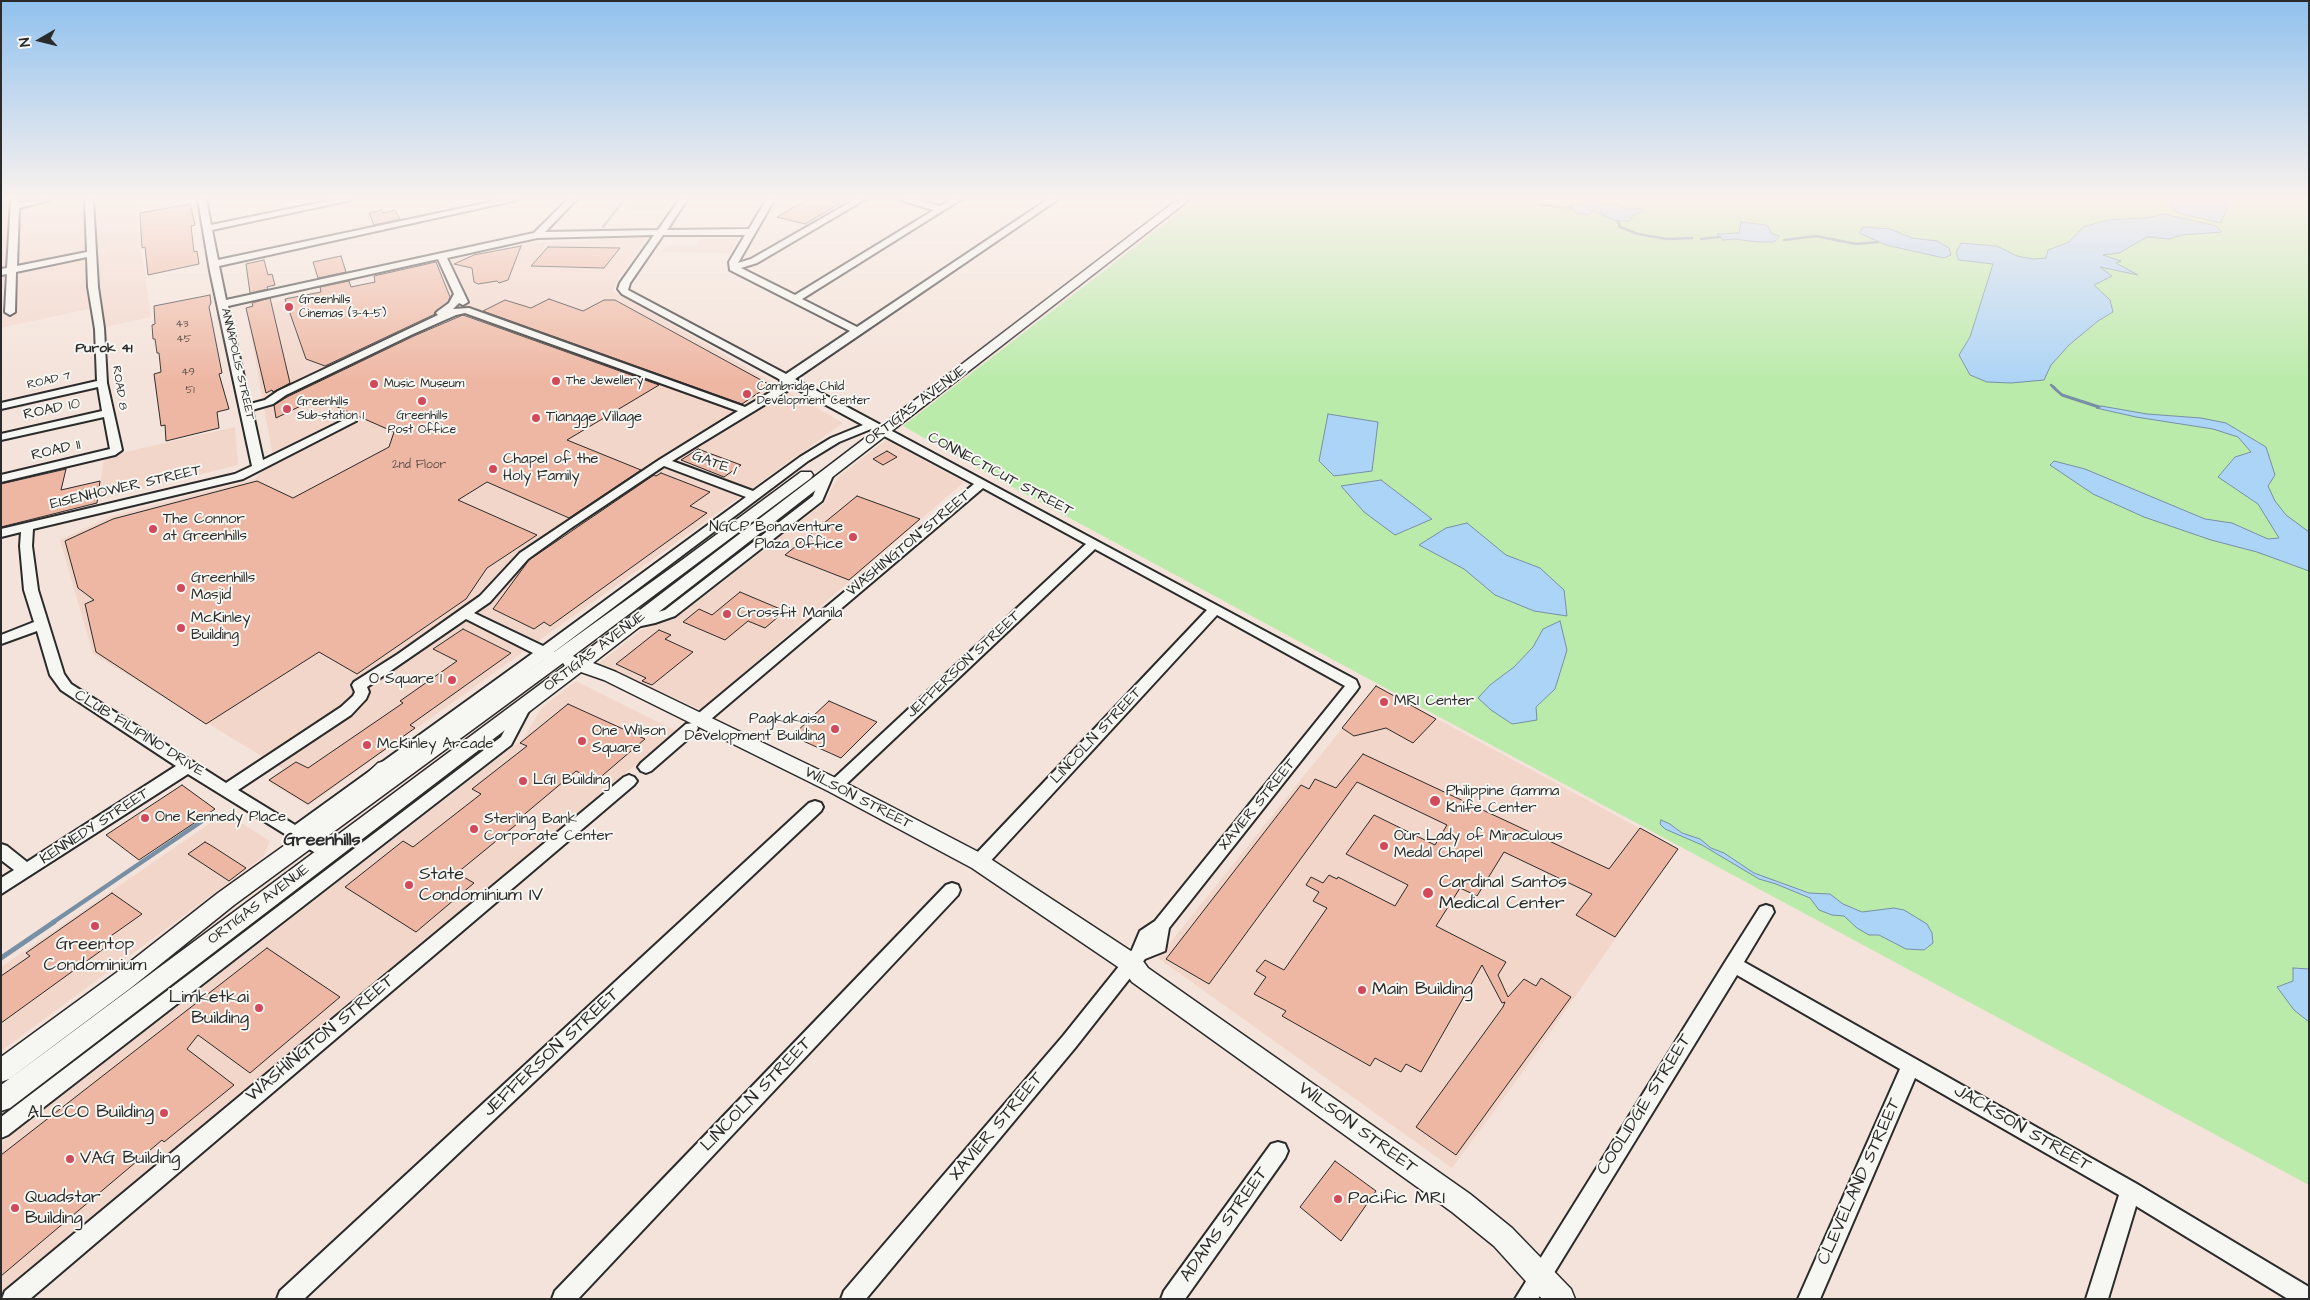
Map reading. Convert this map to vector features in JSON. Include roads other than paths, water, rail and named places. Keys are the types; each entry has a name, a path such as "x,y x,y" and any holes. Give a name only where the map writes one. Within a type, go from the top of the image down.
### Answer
{"main road":[{"name":"ORTIGAS AVENUE","path":"1,1100 575,668 828,473 877,428 1092,261"},
{"name":"ORTIGAS AVENUE","path":"1,1071 124,980 302,837 340,817 550,655 684,567 877,428 1102,261"},
{"name":"WILSON STREET","path":"550,655 835,786 979,862 1134,966 1460,1203 1503,1237 1561,1299"},
{"name":"WILSON STREET","path":"690,720 974,871 1134,966"},
{"path":"340,817 347,804 385,768"}],"street":[{"path":"10,312 12,261"},
{"path":"1,272 54,261"},
{"name":"ROAD 8","path":"93,261 93,287 99,329 102,383 116,450"},
{"name":"ANNAPOLIS STREET","path":"213,261 246,404 257,464"},
{"path":"214,264 230,261"},
{"path":"223,304 416,261"},
{"path":"444,261 466,310"},
{"name":"CONNECTICUT STREET","path":"641,261 623,289 1351,683"},
{"path":"733,268 735,261"},
{"path":"733,268 755,261"},
{"path":"794,300 858,261"},
{"path":"227,790 346,712 359,699 362,692 359,685 403,657 485,599 524,556 743,409 783,389 789,379 963,261"},
{"path":"733,268 858,331"},
{"path":"410,328 445,311 453,305 459,294"},
{"path":"246,404 269,402 282,393 417,328 454,312 466,310 743,409"},
{"name":"ROAD 7","path":"1,406 102,383"},
{"name":"ROAD 10","path":"1,437 109,413"},
{"name":"EISENHOWER STREET","path":"1,533 250,474 257,464 288,452 350,421"},
{"path":"302,837 385,768 550,655 804,459 835,440 877,428"},
{"name":"ROAD 11","path":"1,479 111,453 116,450"},
{"name":"GATE 1","path":"663,462 755,496"},
{"name":"WASHINGTON STREET","path":"646,768 690,720 982,482"},
{"name":"CLUB FILIPINO DRIVE","path":"27,527 26,546 31,590 56,675 66,687 328,853"},
{"name":"JEFFERSON STREET","path":"835,786 1094,543"},
{"name":"LINCOLN STREET","path":"979,862 1215,609"},
{"path":"464,613 550,655"},
{"path":"1,640 42,624"},
{"name":"XAVIER STREET","path":"852,1299 1134,966 1159,946 1161,926 1352,687 1351,683"},
{"path":"1,1129 506,741 525,705"},
{"name":"KENNEDY STREET","path":"1,887 188,766"},
{"name":"WASHINGTON STREET","path":"13,1299 630,781"},
{"name":"JEFFERSON STREET","path":"288,1299 815,806"},
{"path":"1,850 26,870"},
{"name":"LINCOLN STREET","path":"563,1299 952,890"},
{"name":"COOLIDGE STREET","path":"1526,1299 1539,1274 1766,912"},
{"name":"JACKSON STREET","path":"1733,964 2130,1191 2308,1299"},
{"name":"CLEVELAND STREET","path":"1809,1299 1911,1065"},
{"name":"ADAMS STREET","path":"1172,1299 1278,1151"},
{"path":"2097,1299 2130,1191"}],"water":[{"path":"1965,261 2120,261 2116,263 2138,275 2100,267 2112,276 2094,285 2110,300 2113,312 2098,321 2069,345 2051,365 2044,380 2011,383 1987,382 1970,375 1959,355 1970,337 1993,264"},
{"path":"2101,406 2147,414 2201,418 2226,423 2266,447 2275,475 2268,486 2275,501 2286,515 2309,532 2309,571 2257,552 2211,540 2144,517 2093,494 2050,465 2054,461 2085,469 2205,519 2232,523 2268,539 2279,538 2258,504 2218,477 2235,457 2251,452 2238,437 2213,429 2136,417 2096,408"},
{"path":"1328,414 1378,422 1372,471 1334,476 1319,461"},
{"path":"1381,480 1432,519 1395,535 1364,512 1341,486"},
{"path":"1467,523 1506,555 1540,568 1564,590 1567,616 1534,611 1495,595 1464,569 1419,545 1446,528"},
{"path":"1560,621 1567,650 1555,689 1536,707 1537,720 1512,724 1491,710 1478,698 1490,685 1514,667 1533,647 1543,629"},
{"path":"1661,820 1682,833 1700,839 1711,848 1724,853 1754,873 1809,893 1830,894 1843,904 1862,912 1894,908 1904,910 1927,924 1932,933 1933,943 1924,950 1906,949 1879,935 1869,935 1857,928 1844,916 1832,915 1819,910 1810,898 1759,879 1702,845 1665,829 1660,824"},
{"path":"2293,968 2309,969 2309,1022 2294,1010 2277,987 2293,981"}],"waterway":[{"path":"2051,385 2055,388"},
{"path":"2053,387 2062,395 2099,407"},
{"path":"52,923 211,815"},
{"path":"1,958 54,922"}],"place":[{"name":"Greenhills Cinemas (3-4-5)","path":"289,307"},
{"name":"The Jewellery","path":"556,381"},
{"name":"Music Museum","path":"374,384"},
{"name":"Cambridge Child Development Center","path":"747,394"},
{"name":"Greenhills Post Office","path":"422,401"},
{"name":"Greenhills Sub-station 1","path":"287,409"},
{"name":"Tiangge Village","path":"536,418"},
{"name":"Chapel of the Holy Family","path":"493,469"},
{"name":"The Connor at Greenhills","path":"153,529"},
{"name":"NGCP Bonaventure Plaza Office","path":"853,537"},
{"name":"Greenhills Masjid","path":"181,588"},
{"name":"Crossfit Manila","path":"727,614"},
{"name":"McKinley Building","path":"181,628"},
{"name":"O Square 1","path":"452,680"},
{"name":"MRI Center","path":"1384,702"},
{"name":"Pagkakaisa Development Building","path":"835,729"},
{"name":"One Wilson Square","path":"582,741"},
{"name":"McKinley Arcade","path":"367,745"},
{"name":"LGI Building","path":"523,781"},
{"name":"Philippine Gamma Knife Center","path":"1435,801"},
{"name":"One Kennedy Place","path":"145,818"},
{"name":"Sterling Bank Corporate Center","path":"474,829"},
{"name":"Our Lady of Miraculous Medal Chapel","path":"1384,846"},
{"name":"State Condominium IV","path":"409,885"},
{"name":"Cardinal Santos Medical Center","path":"1428,893"},
{"name":"Greentop Condominium","path":"95,926"},
{"name":"Main Building","path":"1362,990"},
{"name":"Limketkai Building","path":"259,1008"},
{"name":"ALCCO Building","path":"164,1113"},
{"name":"VAG Building","path":"70,1159"},
{"name":"Pacific MRI","path":"1338,1199"},
{"name":"Quadstar Building","path":"15,1208"}],"district":[{"name":"Purok 41","path":"104,349"},
{"name":"Greenhills","path":"322,841"}]}
